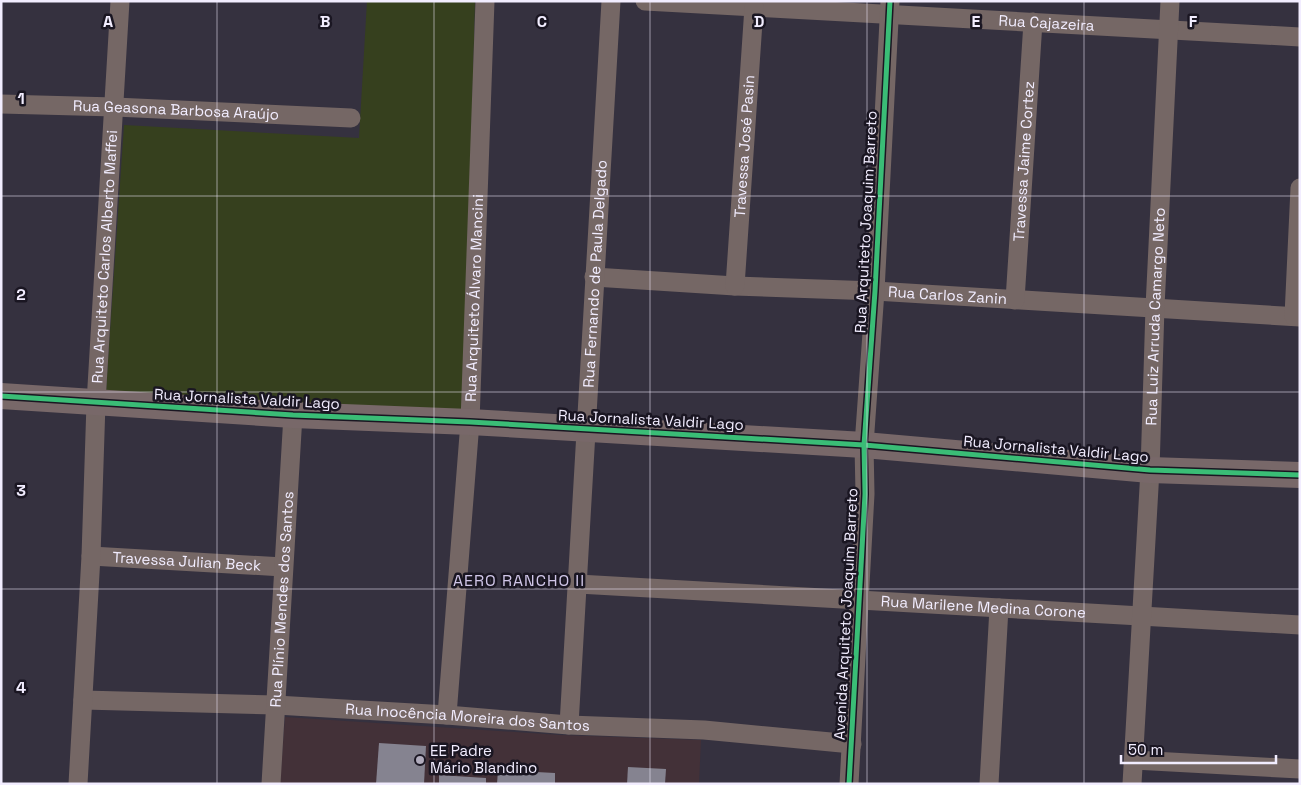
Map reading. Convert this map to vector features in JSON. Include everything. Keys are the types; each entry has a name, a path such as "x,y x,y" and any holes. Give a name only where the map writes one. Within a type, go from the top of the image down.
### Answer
{"street":[{"name":"Rua Arquiteto Carlos Alberto Maffei","path":"78,784 91,556 96,402 120,1"},
{"name":"Rua Arquiteto Álvaro Mancini","path":"446,715 470,422 486,1"},
{"name":"Rua Fernando de Paula Delgado","path":"569,725 611,1"},
{"name":"Rua Cajazeira","path":"645,1 754,7 890,8 1032,22 1300,37"},
{"name":"Rua Luiz Arruda Camargo Neto","path":"1132,784 1150,470 1155,307 1170,1"},
{"name":"Travessa José Pasin","path":"735,286 754,7"},
{"name":"Rua Arquiteto Joaquim Barreto","path":"864,445 875,291 890,8"},
{"name":"Travessa Jaime Cortez","path":"1015,300 1032,22"},
{"name":"Rua Geasona Barbosa Araújo","path":"1,104 115,107 351,118"},
{"path":"1297,316 1300,188"},
{"name":"Rua Carlos Zanin","path":"594,277 735,286 875,291 1297,316"},
{"name":"Rua Jornalista Valdir Lago","path":"1,396 293,415 587,428 864,445 1150,470 1300,475"},
{"name":"Rua Plínio Mendes dos Santos","path":"271,784 293,415"},
{"name":"Avenida Arquiteto Joaquim Barreto","path":"850,784 865,494 864,445"},
{"name":"Travessa Julian Beck","path":"91,556 284,567"},
{"name":"Rua Marilene Medina Corone","path":"578,584 1300,625"},
{"path":"989,784 999,608"},
{"name":"Rua Inocência Moreira dos Santos","path":"83,700 276,705 446,715 569,725 704,730 852,744"},
{"path":"1134,760 1300,769"}],"shaded area":[{"name":"EE Padre Mário Blandino","path":"285,717 560,735 701,740 699,784 280,784"}],"green space":[{"path":"367,1 475,1 464,413 106,391 124,125 359,138"}],"building":[{"path":"379,743 426,746 424,784 376,784"},
{"path":"628,767 666,769 665,784 627,784"},
{"path":"498,770 555,773 555,784 497,784"},
{"path":"439,775 486,778 486,784 439,784"}],"cycle path":[{"path":"849,784 865,494 864,445 875,291 890,1"},
{"path":"1,396 293,415 470,422 864,445 1150,470 1300,475"}],"place":[{"name":"EE Padre Mário Blandino","path":"420,760"}],"district":[{"name":"AERO RANCHO II","path":"519,580"}]}
